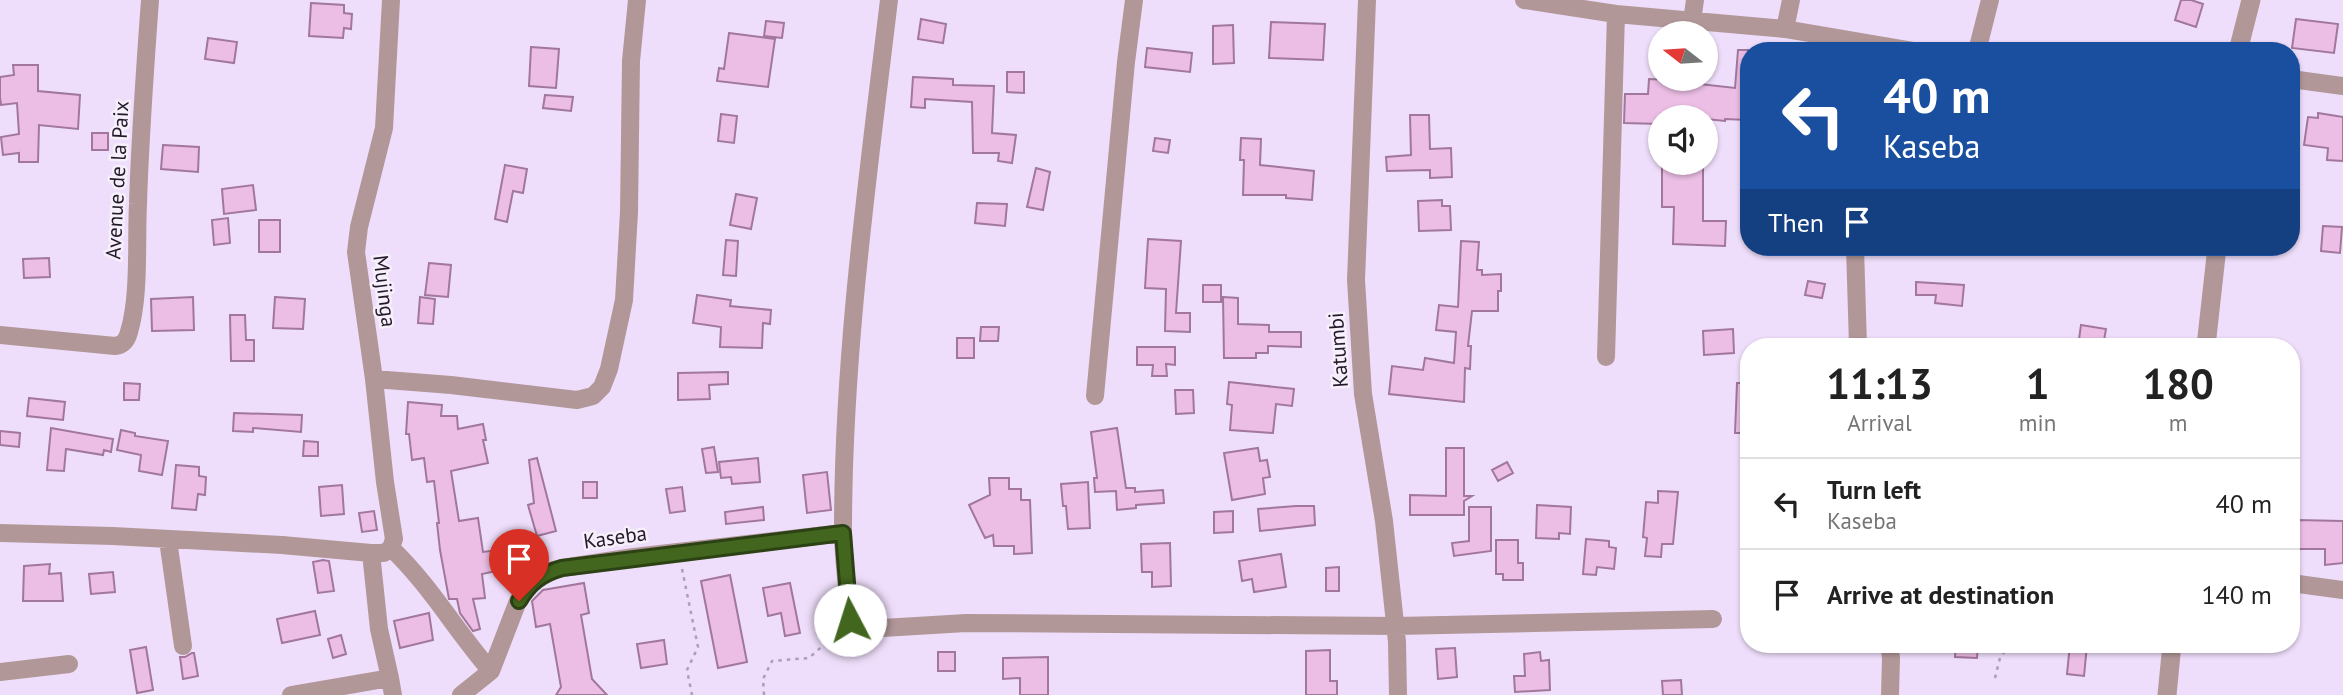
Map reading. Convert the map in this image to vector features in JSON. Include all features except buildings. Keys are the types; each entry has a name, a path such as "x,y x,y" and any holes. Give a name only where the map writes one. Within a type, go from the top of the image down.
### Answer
{"street":[{"name":"Avenue de la Paix","path":"0,335 120,345 129,334 134,306 139,151 150,0"},
{"name":"Mujinga","path":"391,0 384,128 359,227 356,252 394,539 391,548"},
{"path":"374,379 451,384 577,400 593,396 602,387 609,369 624,300 629,212 631,61 637,0"},
{"path":"889,0 852,340 846,440 843,533 850,620 858,628 966,624 1395,626 1713,619"},
{"path":"1095,396 1134,0"},
{"name":"Katumbi","path":"1367,0 1356,279 1363,394 1384,521 1395,626 1398,695"},
{"path":"1524,0 1616,14 1692,21 1695,0"},
{"path":"1785,29 1791,0"},
{"path":"1979,42 1990,0"},
{"path":"2240,42 2251,0"},
{"path":"1606,357 1616,14"},
{"path":"1718,23 1785,29 1844,42"},
{"path":"2300,80 2343,86"},
{"path":"1855,256 1858,338"},
{"path":"2207,338 2216,256"},
{"path":"0,533 282,545 371,553 384,553 391,548 421,580 491,671"},
{"name":"Kaseba","path":"461,695 491,671 519,601 536,579 562,568 843,533"},
{"path":"168,540 183,646"},
{"path":"290,695 392,686 379,629 371,553"},
{"path":"2300,584 2343,590"},
{"path":"1890,653 1890,695"},
{"path":"2167,695 2171,653"},
{"path":"0,671 69,664"}],"path":[{"path":"680,552 698,647 687,670 692,695"},
{"path":"764,695 763,679 772,662 809,657 850,620"},
{"path":"1995,678 2004,653"}],"route":[{"path":"519,601 536,579 547,572 562,568 843,533 850,620"}]}
